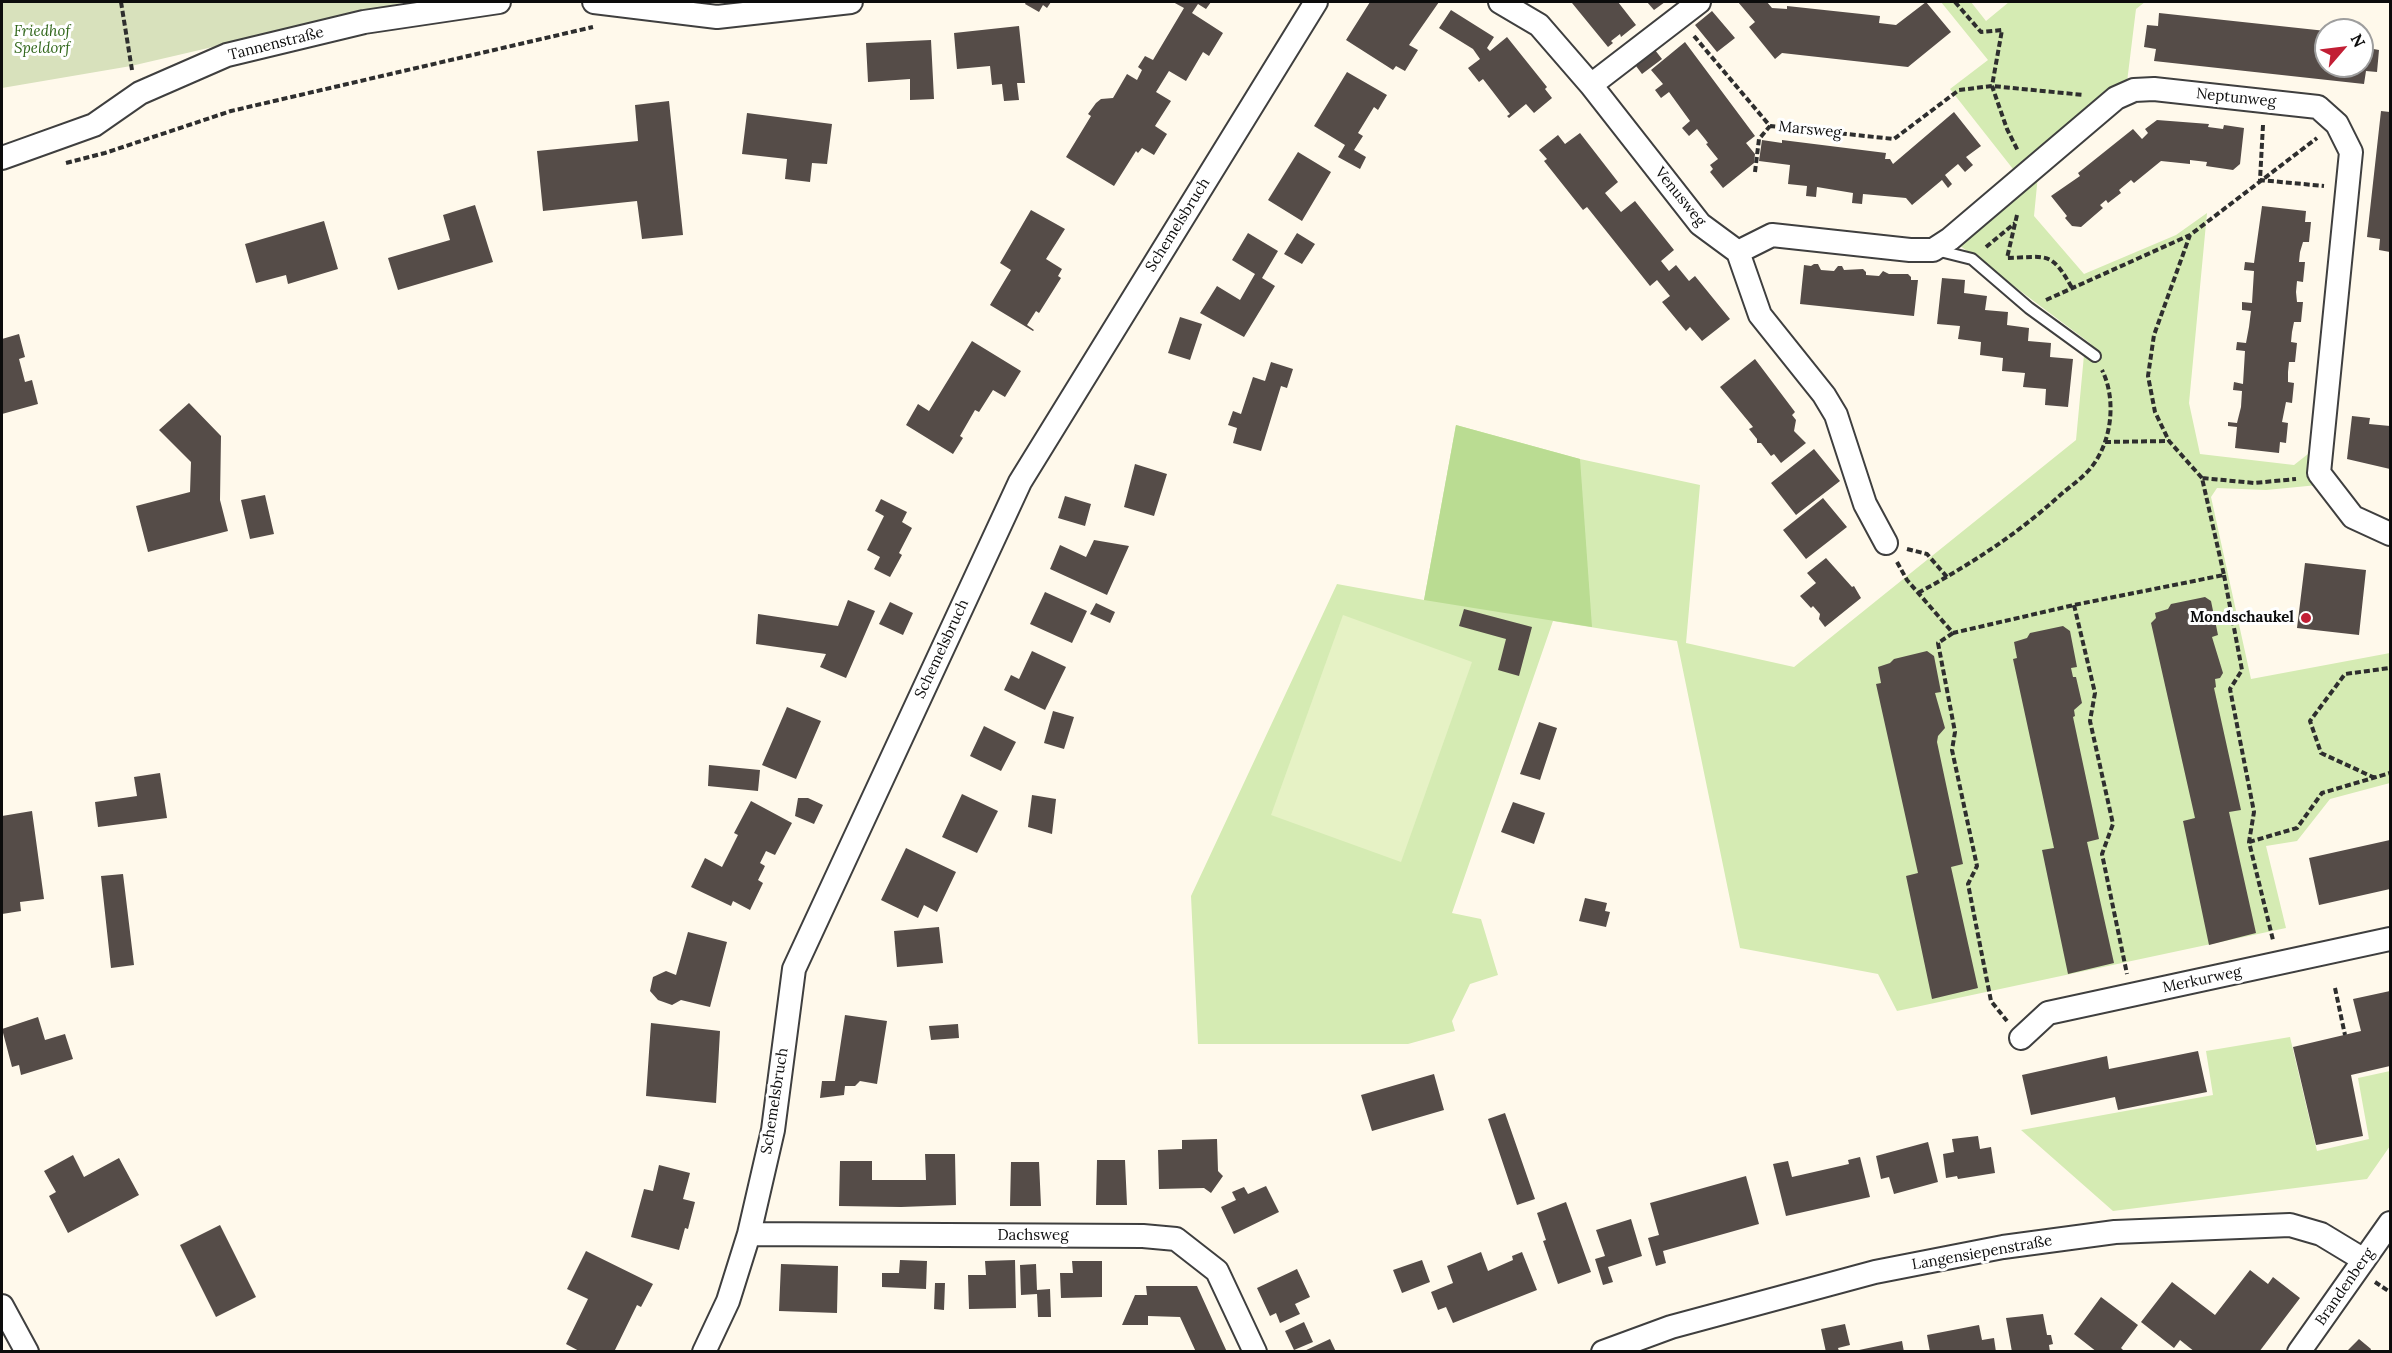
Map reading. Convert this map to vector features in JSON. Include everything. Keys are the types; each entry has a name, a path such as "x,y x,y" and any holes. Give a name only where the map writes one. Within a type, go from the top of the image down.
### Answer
{"street":[{"name":"Tannenstraße","path":"2,158 94,125 141,93 227,55 364,22 499,2"},
{"path":"594,2 717,17 851,2"},
{"name":"Schemelsbruch","path":"704,1352 728,1301 749,1234 773,1130 794,969 1020,482 1316,2"},
{"name":"Venusweg","path":"1500,2 1539,25 1591,85 1700,224 1738,252"},
{"path":"1591,85 1699,2"},
{"name":"Neptunweg","path":"1933,250 1950,239 2115,98 2134,90 2154,89 2318,107 2337,124 2351,152 2319,473"},
{"path":"1886,543 1865,504 1836,415 1824,395 1760,315 1738,252 1772,235 1910,250 1933,250"},
{"path":"2319,473 2353,517 2391,534"},
{"name":"Merkurweg","path":"2021,1038 2048,1013 2391,939"},
{"name":"Brandenberg","path":"2299,1352 2391,1223"},
{"name":"Langensiepenstraße","path":"1603,1352 1671,1327 1875,1272 2002,1247 2115,1232 2290,1226 2321,1234 2364,1260"},
{"name":"Dachsweg","path":"749,1234 1143,1236 1176,1239 1217,1271 1255,1352"},
{"path":"2,1306 27,1352"}],"lane":[{"path":"1933,250 1972,260 2029,308 2095,356"}],"path":[{"path":"121,2 131,66 141,93"},
{"path":"1955,2 1981,32 2002,30 1992,86 2007,129 2028,170"},
{"name":"Marsweg","path":"1678,17 1770,126 1894,139 1959,90 1992,86 2115,98"},
{"path":"59,165 105,153 231,111 598,26"},
{"path":"2260,180 2264,101"},
{"path":"2029,308 2190,235 2337,124"},
{"path":"1755,172 1759,139 1770,126"},
{"path":"2260,180 2347,188"},
{"path":"2018,213 2007,258 2045,257 2059,264 2072,288"},
{"path":"1972,260 2016,222"},
{"path":"2190,235 2154,335 2148,376 2155,412 2169,441 2202,478 2224,575 2242,670 2230,689 2254,812 2249,842 2278,964"},
{"path":"1918,593 1975,562 2026,525 2090,469 2105,442 2110,417 2107,380 2095,356"},
{"path":"2105,442 2169,441"},
{"path":"2202,478 2254,483 2306,478 2319,473"},
{"path":"1886,543 1927,554 1947,577"},
{"path":"1886,543 1907,580 1953,633"},
{"path":"2021,1038 1991,1001 1968,884 1977,866 1952,750 1955,732 1938,643 1953,633 2074,605 2224,575"},
{"path":"2074,605 2095,693 2090,721 2113,824 2102,854 2131,995"},
{"path":"2375,778 2321,753 2310,722 2345,674 2391,668"},
{"path":"2249,842 2297,828 2322,793 2391,773"},
{"path":"2335,988 2345,1035"}],"green space":[{"name":"Friedhof Speldorf","path":"2,2 406,2 131,66 2,88"},
{"path":"1941,2 1971,2 1986,21 2009,2 2145,2 2136,9 2127,82 2111,88 2013,169 1950,89 1988,60"},
{"path":"2038,175 2034,216 2084,274 2176,235 2207,213 2189,403 2200,454 2294,465 2308,454 2318,485 2266,490 2217,488 2211,497 2251,679 2390,653 2390,783 2330,799 2297,841 2266,846 2286,928 1897,1011 1878,974 1740,948 1677,641 1553,621 1452,913 1481,919 1498,975 1470,984 1452,1021 1455,1031 1408,1044 1198,1044 1191,896 1337,584 1424,600 1456,425 1580,459 1700,485 1686,643 1794,667 2076,440 2084,355 2091,344 1959,245"},
{"path":"1456,425 1580,459 1592,627 1424,600"},
{"path":"1343,615 1472,662 1401,862 1271,815"},
{"path":"2290,1037 2317,1151 2369,1139 2358,1078 2390,1071 2390,1146 2367,1179 2113,1211 2021,1130 2213,1095 2206,1051"}],"building":[{"path":"1026,2 1051,2 1047,8 1043,5 1039,12 1025,4"},
{"path":"1173,2 1211,2 1206,9 1198,4 1192,13 1223,33 1209,56 1203,52 1186,81 1169,71 1156,92 1171,101 1155,126 1167,134 1154,155 1142,148 1138,153 1136,151 1114,186 1066,157 1091,116 1088,114 1096,103 1101,99 1113,98 1127,74 1137,80 1142,70 1138,67 1145,56 1153,60 1184,8"},
{"path":"1370,2 1439,2 1409,45 1418,50 1405,71 1396,66 1393,70 1346,40"},
{"path":"1618,2 1636,25 1621,37 1620,34 1611,41 1613,43 1608,47 1572,3"},
{"path":"1647,2 1665,2 1654,10"},
{"path":"1738,2 1767,2 1772,8 1787,9 1787,6 1880,16 1879,23 1896,25 1926,2 1951,32 1908,67 1782,53 1775,59 1749,27 1755,22"},
{"path":"1451,10 1494,37 1487,48 1490,51 1507,37 1547,87 1545,89 1552,98 1534,113 1526,104 1509,118 1507,116 1510,114 1483,79 1479,82 1468,68 1480,59 1473,49 1439,28"},
{"path":"1712,11 1735,38 1717,52 1695,25"},
{"path":"2159,13 2314,30 2314,78 2365,78 2364,84 2154,61 2156,49 2144,47 2147,25 2158,26"},
{"path":"1019,26 1025,83 1017,83 1019,100 1004,101 1002,84 992,85 990,66 957,69 954,33"},
{"path":"931,40 934,99 910,100 910,79 868,82 866,43"},
{"path":"1685,42 1755,136 1746,143 1755,154 1754,163 1723,188 1710,172 1713,169 1710,165 1718,159 1706,144 1708,143 1697,129 1689,136 1682,128 1690,121 1669,92 1661,98 1655,90 1663,84 1651,70"},
{"path":"2374,49 2379,50 2377,72 2374,72"},
{"path":"1655,50 1662,59 1642,74 1636,66"},
{"path":"1347,72 1387,95 1378,110 1374,107 1358,133 1363,136 1354,150 1366,157 1360,169 1338,157 1345,145 1314,126"},
{"path":"669,101 683,235 642,239 637,201 543,211 537,151 638,141 635,105"},
{"path":"2381,111 2390,112 2390,252 2379,250 2380,239 2367,237"},
{"path":"1954,112 1981,146 1966,157 1973,165 1965,172 1958,164 1945,175 1952,184 1948,188 1942,180 1912,205 1906,198 1863,194 1862,204 1852,203 1853,193 1817,187 1816,197 1806,196 1807,186 1788,184 1790,165 1759,161 1762,140 1782,143 1782,140 1886,153 1885,159 1890,159 1893,164"},
{"path":"747,113 832,124 827,164 812,163 810,182 785,179 787,159 742,154"},
{"path":"2157,120 2209,124 2208,127 2223,129 2224,125 2244,128 2240,164 2233,170 2206,166 2207,162 2190,160 2190,164 2161,161 2134,183 2131,180 2119,190 2121,193 2108,203 2106,200 2100,205 2103,208 2081,227 2072,226 2051,196 2080,176 2078,173 2133,129 2142,139 2148,133 2145,129"},
{"path":"1580,133 1618,182 1605,193 1621,212 1635,201 1674,250 1661,261 1669,271 1676,265 1689,281 1695,276 1730,319 1702,341 1690,327 1686,331 1662,302 1670,296 1657,280 1650,286 1587,207 1583,210 1544,161 1547,159 1539,150 1558,135 1565,144"},
{"path":"1298,152 1331,172 1302,221 1268,200"},
{"path":"475,205 493,262 398,290 388,258 450,240 443,215"},
{"path":"2262,206 2306,211 2305,222 2311,222 2309,242 2303,242 2300,252 2299,262 2305,262 2303,282 2297,281 2296,292 2297,302 2303,302 2301,322 2294,322 2292,332 2291,342 2297,343 2295,362 2289,362 2288,372 2288,382 2294,383 2292,403 2286,402 2282,422 2288,423 2286,443 2280,442 2279,453 2235,448 2237,427 2228,426 2228,422 2237,423 2241,407 2242,391 2233,390 2234,382 2243,384 2245,351 2236,350 2237,342 2246,343 2251,311 2242,310 2242,302 2252,303 2254,271 2244,270 2245,262 2254,263"},
{"path":"1031,210 1065,229 1046,259 1062,269 1058,276 1061,278 1039,313 1036,311 1027,325 1033,331 990,305 1011,270 1000,263"},
{"path":"324,221 338,269 288,284 286,275 256,283 245,244"},
{"path":"1248,233 1278,251 1262,278 1275,286 1244,337 1200,313 1217,286 1240,300 1255,274 1232,260"},
{"path":"1297,233 1315,244 1302,264 1284,254"},
{"path":"1818,264 1821,270 1834,271 1838,266 1842,266 1844,270 1863,269 1866,275 1879,276 1883,271 1889,274 1908,274 1911,280 1918,280 1914,316 1800,304 1804,265"},
{"path":"1942,278 1965,280 1964,293 1987,296 1985,310 2008,312 2007,325 2029,328 2028,341 2051,343 2050,357 2073,359 2068,407 2045,405 2046,389 2023,387 2025,373 2002,371 2003,358 1980,355 1981,342 1958,339 1960,326 1937,324"},
{"path":"1180,317 1202,324 1190,360 1168,353"},
{"path":"19,334 25,357 19,359 25,382 32,380 38,404 2,414 2,339"},
{"path":"972,341 1021,371 1005,397 993,390 979,412 975,410 953,454 906,425 918,404 929,411"},
{"path":"1755,359 1795,412 1792,415 1796,420 1794,431 1806,443 1781,463 1774,454 1771,456 1761,443 1757,443 1757,439 1749,429 1753,427 1720,387"},
{"path":"1271,362 1293,369 1287,388 1281,386 1261,451 1233,443 1237,428 1228,425 1233,411 1241,414 1253,377 1265,381"},
{"path":"189,403 221,436 220,500 228,531 148,552 136,506 190,492 191,462 159,430"},
{"path":"2352,416 2370,418 2369,424 2390,426 2390,469 2347,459"},
{"path":"1814,449 1840,481 1796,515 1771,483"},
{"path":"1135,464 1167,474 1154,516 1124,507"},
{"path":"265,495 274,534 250,539 241,500"},
{"path":"1065,496 1091,504 1085,526 1058,518"},
{"path":"1823,498 1847,527 1806,559 1783,530"},
{"path":"881,499 907,512 902,522 912,528 899,553 902,555 890,577 874,569 880,557 867,550 884,516 875,511"},
{"path":"1094,540 1129,546 1107,595 1050,569 1060,545 1086,557"},
{"path":"1826,558 1852,587 1854,586 1861,598 1825,627 1819,619 1820,614 1800,596 1816,583 1807,573"},
{"path":"2305,563 2366,570 2359,635 2297,628"},
{"path":"1045,592 1087,611 1072,643 1030,624"},
{"path":"2205,597 2211,601 2218,635 2212,637 2223,673 2220,678 2215,679 2216,687 2214,688 2241,810 2229,812 2256,933 2209,945 2183,821 2195,818 2151,623 2156,618 2155,613 2168,609 2171,604"},
{"path":"848,600 875,611 846,678 820,667 826,654 756,644 758,614 838,626"},
{"path":"890,602 913,613 903,635 879,624"},
{"path":"1096,603 1115,612 1110,623 1090,614"},
{"path":"1464,609 1532,627 1519,676 1498,670 1506,639 1459,626"},
{"path":"2063,626 2070,631 2077,667 2071,668 2073,677 2076,677 2082,703 2074,710 2075,716 2073,717 2099,839 2087,842 2114,963 2068,974 2042,850 2054,848 2013,659 2017,658 2014,642 2027,638 2030,633"},
{"path":"1032,651 1066,667 1045,710 1004,690 1011,675 1019,679"},
{"path":"1927,651 1934,656 1941,692 1935,693 1945,728 1938,736 1937,742 1963,864 1951,867 1978,988 1932,999 1906,876 1918,873 1876,684 1881,683 1878,667 1894,659"},
{"path":"787,707 821,721 796,779 762,765"},
{"path":"1053,711 1074,717 1064,749 1044,743"},
{"path":"1539,722 1557,728 1540,780 1520,774"},
{"path":"984,726 1016,742 1001,771 970,756"},
{"path":"709,765 760,770 758,791 708,786"},
{"path":"160,773 167,818 98,827 95,802 137,796 134,777"},
{"path":"962,794 998,811 977,853 942,837"},
{"path":"1032,795 1056,799 1052,834 1028,827"},
{"path":"798,798 808,798 823,805 814,824 795,816"},
{"path":"751,801 792,823 775,855 766,851 760,863 765,866 758,880 763,883 750,910 733,901 731,906 691,887 705,858 722,867 738,835 734,833"},
{"path":"1513,802 1545,813 1534,844 1501,832"},
{"path":"32,811 44,899 20,902 21,911 2,914 2,816"},
{"path":"2390,840 2390,889 2319,905 2309,858"},
{"path":"906,848 956,872 937,912 924,905 918,918 881,900"},
{"path":"123,874 134,965 111,968 101,876"},
{"path":"1585,898 1607,903 1605,911 1610,912 1606,927 1579,921"},
{"path":"939,927 943,963 897,967 894,931"},
{"path":"688,932 727,942 710,1007 681,1000 672,1005 658,1000 650,991 653,977 666,971 676,975"},
{"path":"2390,991 2390,1066 2351,1075 2363,1136 2316,1145 2293,1047 2361,1031 2353,999"},
{"path":"845,1015 887,1021 877,1084 860,1081 855,1086 845,1086 844,1095 820,1098 822,1081 835,1081"},
{"path":"38,1017 45,1040 65,1034 73,1059 21,1075 19,1065 12,1067 2,1029"},
{"path":"651,1023 720,1031 716,1103 646,1096"},
{"path":"958,1024 959,1038 931,1040 929,1026"},
{"path":"2198,1051 2207,1092 2118,1110 2115,1097 2031,1115 2022,1075 2107,1056 2109,1069"},
{"path":"1434,1074 1444,1110 1372,1131 1361,1095"},
{"path":"1505,1113 1535,1199 1517,1205 1488,1119"},
{"path":"1978,1136 1980,1149 1991,1147 1995,1173 1958,1179 1957,1176 1946,1178 1943,1154 1954,1152 1952,1139"},
{"path":"1217,1139 1218,1171 1223,1176 1211,1193 1204,1188 1159,1189 1158,1150 1182,1149 1182,1140"},
{"path":"1928,1142 1938,1182 1894,1194 1889,1177 1881,1179 1876,1156"},
{"path":"925,1154 955,1154 956,1205 839,1206 840,1161 872,1161 872,1180 926,1180"},
{"path":"73,1155 84,1177 119,1158 139,1195 68,1233 49,1196 56,1192 44,1171"},
{"path":"1860,1157 1870,1197 1786,1216 1773,1164 1788,1161 1792,1177 1849,1164 1848,1160"},
{"path":"1097,1160 1125,1160 1127,1205 1096,1205"},
{"path":"1011,1162 1039,1162 1041,1206 1010,1206"},
{"path":"659,1165 690,1173 683,1199 695,1202 688,1229 685,1228 679,1250 631,1237 644,1189 653,1191"},
{"path":"1746,1176 1759,1224 1663,1251 1666,1263 1656,1266 1648,1238 1659,1235 1650,1203"},
{"path":"1266,1186 1279,1212 1234,1234 1221,1207 1236,1200 1232,1192 1244,1187 1248,1194"},
{"path":"1566,1202 1591,1272 1558,1284 1543,1241 1546,1240 1537,1213"},
{"path":"1631,1219 1642,1256 1608,1267 1613,1282 1603,1285 1595,1259 1605,1256 1596,1230"},
{"path":"220,1225 256,1297 216,1317 180,1245"},
{"path":"586,1251 653,1284 641,1307 637,1305 614,1352 581,1352 566,1344 588,1299 567,1289"},
{"path":"1481,1252 1488,1271 1513,1260 1512,1256 1522,1252 1537,1290 1453,1323 1446,1307 1438,1310 1431,1292 1453,1283 1447,1266"},
{"path":"900,1260 927,1261 926,1289 882,1287 882,1273 899,1273"},
{"path":"1015,1260 1016,1308 969,1309 968,1275 986,1275 985,1261"},
{"path":"1422,1260 1430,1282 1402,1293 1393,1270"},
{"path":"1072,1261 1102,1261 1102,1297 1061,1298 1060,1273 1073,1273"},
{"path":"781,1264 838,1266 837,1313 779,1311"},
{"path":"1036,1264 1037,1290 1050,1289 1051,1317 1038,1317 1037,1294 1021,1295 1020,1265"},
{"path":"1297,1269 1310,1297 1295,1304 1300,1314 1280,1323 1276,1313 1270,1316 1257,1288"},
{"path":"2250,1270 2268,1284 2273,1277 2300,1298 2259,1352 2195,1352 2180,1340 2174,1348 2141,1322 2172,1282 2215,1315"},
{"path":"935,1283 945,1283 944,1310 934,1309"},
{"path":"1146,1286 1197,1286 1227,1352 1196,1352 1180,1317 1148,1316 1148,1325 1122,1325 1135,1295 1147,1295"},
{"path":"2101,1297 2138,1325 2121,1348 2125,1352 2097,1352 2074,1334"},
{"path":"2043,1314 2047,1335 2051,1335 2053,1344 2049,1345 2050,1352 2012,1352 2006,1318"},
{"path":"1304,1322 1313,1342 1294,1350 1285,1331"},
{"path":"1845,1324 1850,1345 1838,1348 1839,1351 1826,1352 1821,1329"},
{"path":"1979,1325 1982,1340 1994,1338 1996,1352 1930,1352 1927,1335"},
{"path":"1330,1339 1336,1352 1302,1352"},
{"path":"2359,1339 2371,1349 2370,1352 2346,1352"},
{"path":"1902,1341 1904,1352 1859,1352 1859,1350"}],"place":[{"name":"Mondschaukel","path":"2306,618"}]}
